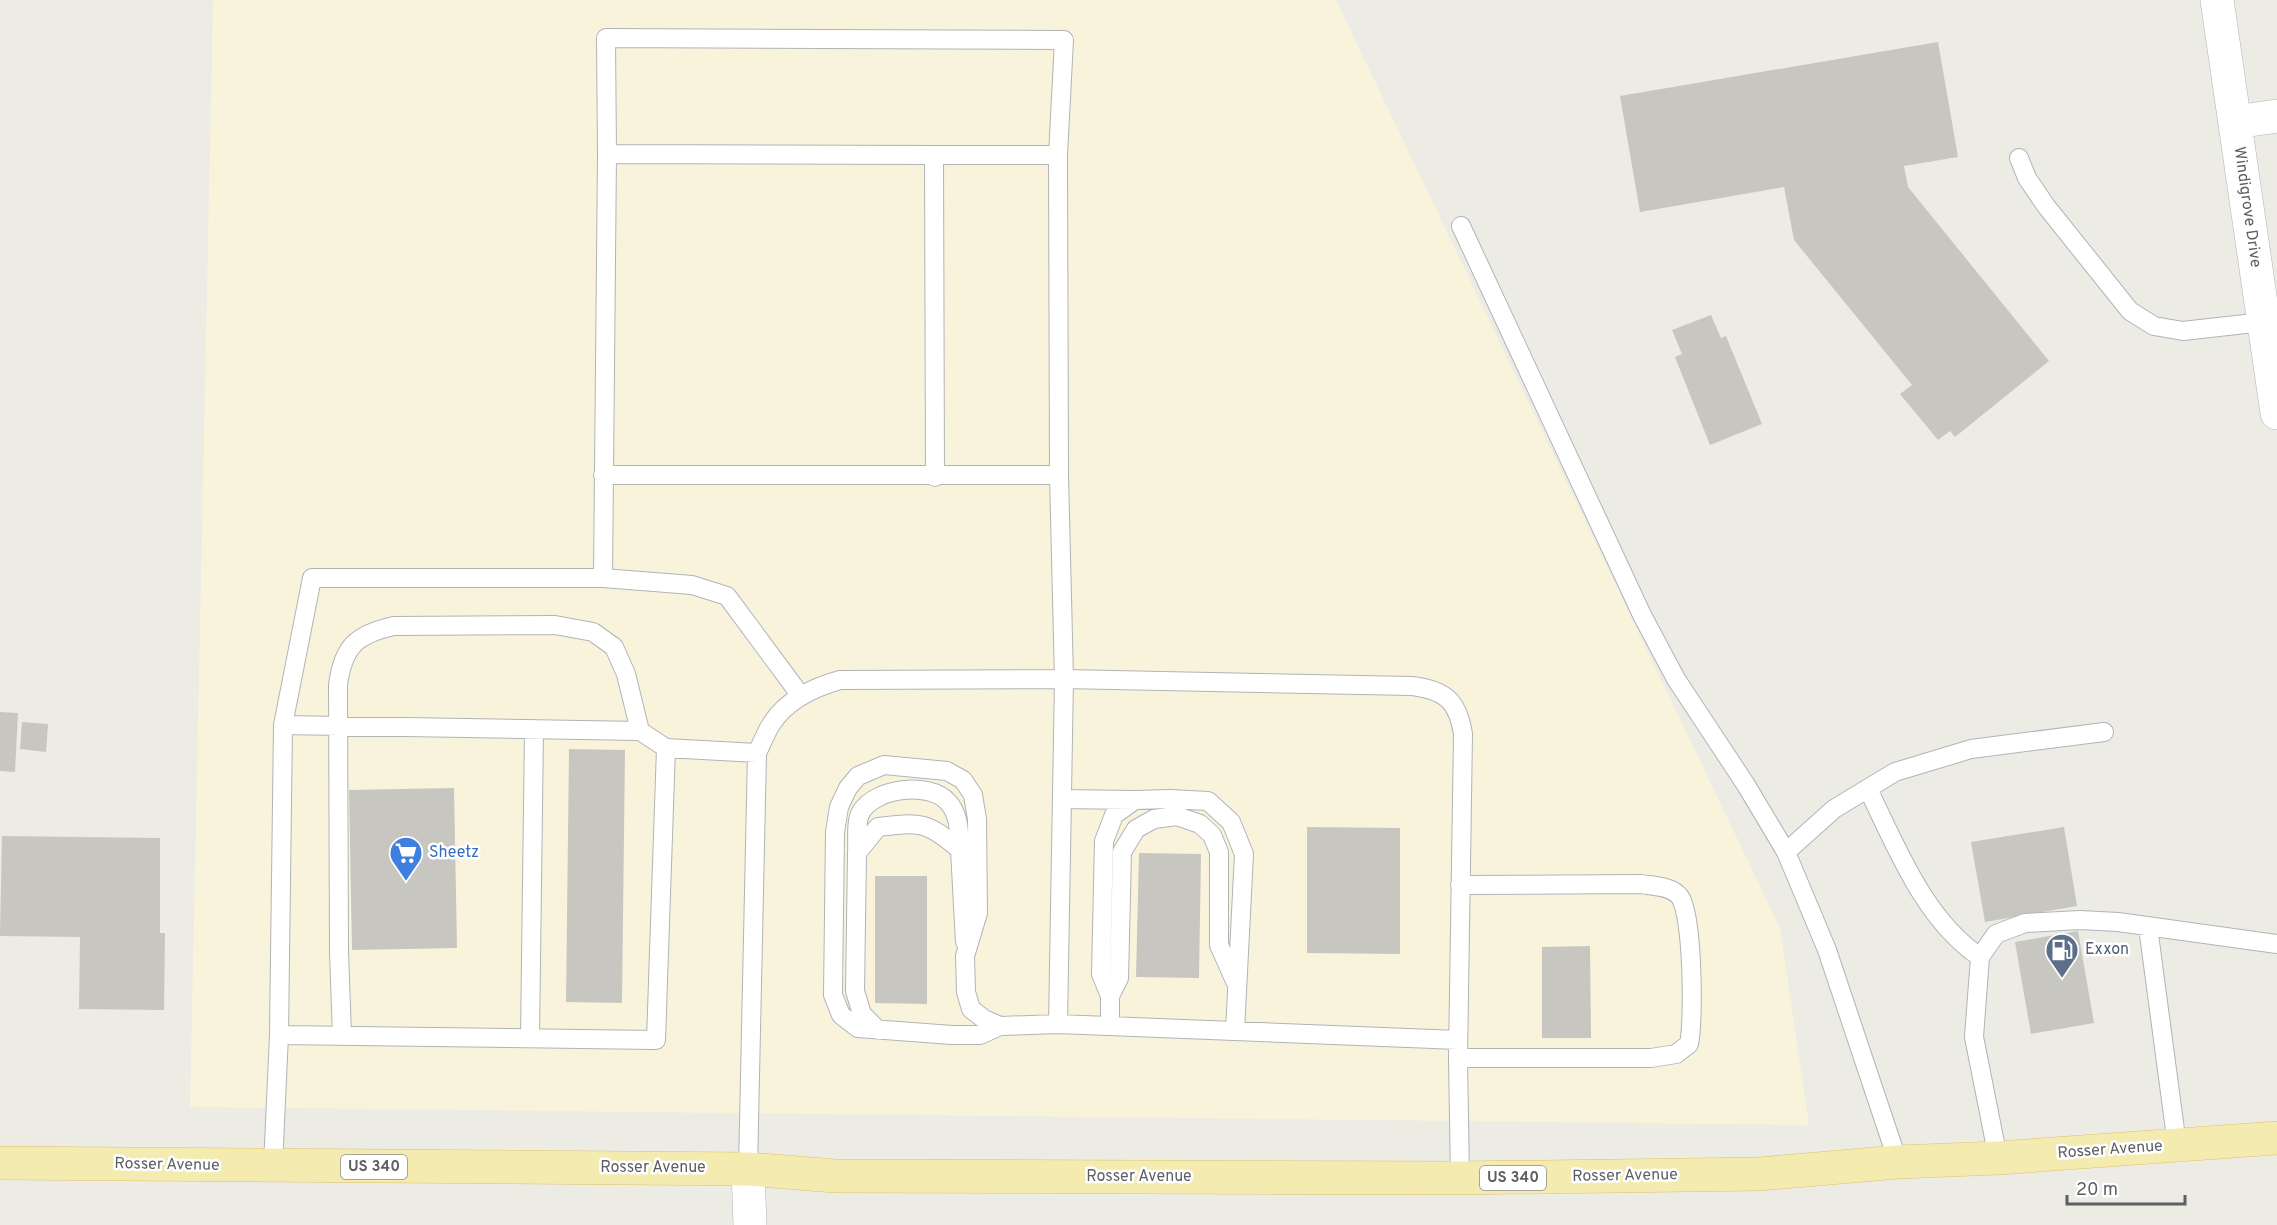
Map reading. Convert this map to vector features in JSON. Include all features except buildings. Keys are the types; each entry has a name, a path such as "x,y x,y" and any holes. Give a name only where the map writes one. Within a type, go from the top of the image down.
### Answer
{"main road":[{"name":"Rosser Avenue","path":"0,1163 748,1169 835,1176 1460,1178 1759,1174 1898,1162 1998,1158 2277,1138"}],"street":[{"name":"Windigrove Drive","path":"2217,0 2277,413"},
{"path":"2235,122 2277,116"},
{"path":"748,1169 750,1225"}],"lane":[{"path":"603,578 606,38 1064,40 1058,155 1059,475 1064,679 1058,1024"},
{"path":"607,154 1058,155"},
{"path":"934,155 935,477"},
{"path":"2019,158 2027,178 2046,206 2130,311 2154,326 2183,331 2263,322"},
{"path":"1461,226 1642,615 1676,678 1746,785 1786,852 1827,950 1898,1162"},
{"path":"603,476 1059,475"},
{"path":"273,1166 279,1035 283,725 312,578 603,578 693,585 727,596 801,696"},
{"path":"342,1036 339,952 338,685 340,665 352,646 371,631 394,626 555,625 593,632 614,647 626,674 640,731"},
{"path":"748,1169 757,753 773,721 801,696 818,687 840,680 1064,679 1412,686 1442,693 1453,704 1461,718 1463,734 1458,1049 1460,1178"},
{"path":"283,725 640,731 666,748 757,753"},
{"path":"530,1038 534,729"},
{"path":"1786,852 1834,809 1895,772 1971,749 2104,732"},
{"path":"279,1035 656,1040 666,748"},
{"path":"965,956 978,913 977,819 973,795 963,780 947,771 884,765 858,776 848,788 839,807 835,832 833,995 841,1015 858,1028 980,1035 1000,1026 1058,1024 1235,1031 1458,1049 1652,1058 1676,1054 1689,1044 1692,1028 1689,945 1685,911 1679,895 1666,888 1641,884 1460,885"},
{"path":"1868,789 1907,868 1935,913 1961,944 1980,957"},
{"path":"878,1030 862,1014 855,992 860,814 871,799 887,792 914,790 934,792 947,802 957,819 966,992 970,1009 984,1020 1000,1026"},
{"path":"1062,800 1208,801 1232,822 1244,854 1235,1031"},
{"path":"1110,1026 1110,996 1101,974 1104,840 1114,815 1136,800"},
{"path":"1110,996 1119,978 1122,852 1136,830 1154,819 1177,816 1200,824 1212,835 1219,852 1219,945 1237,985"},
{"path":"858,853 878,827 913,822 940,832 960,850"},
{"path":"1998,1158 1974,1037 1980,957 1996,934 2025,923 2080,920 2277,944"},
{"path":"2148,927 2177,1145"}],"shaded area":[{"path":"213,0 1336,0 1780,928 1809,1125 190,1107"}],"place":[{"name":"Sheetz","path":"406,882"},
{"name":"Exxon","path":"2062,979"}]}
